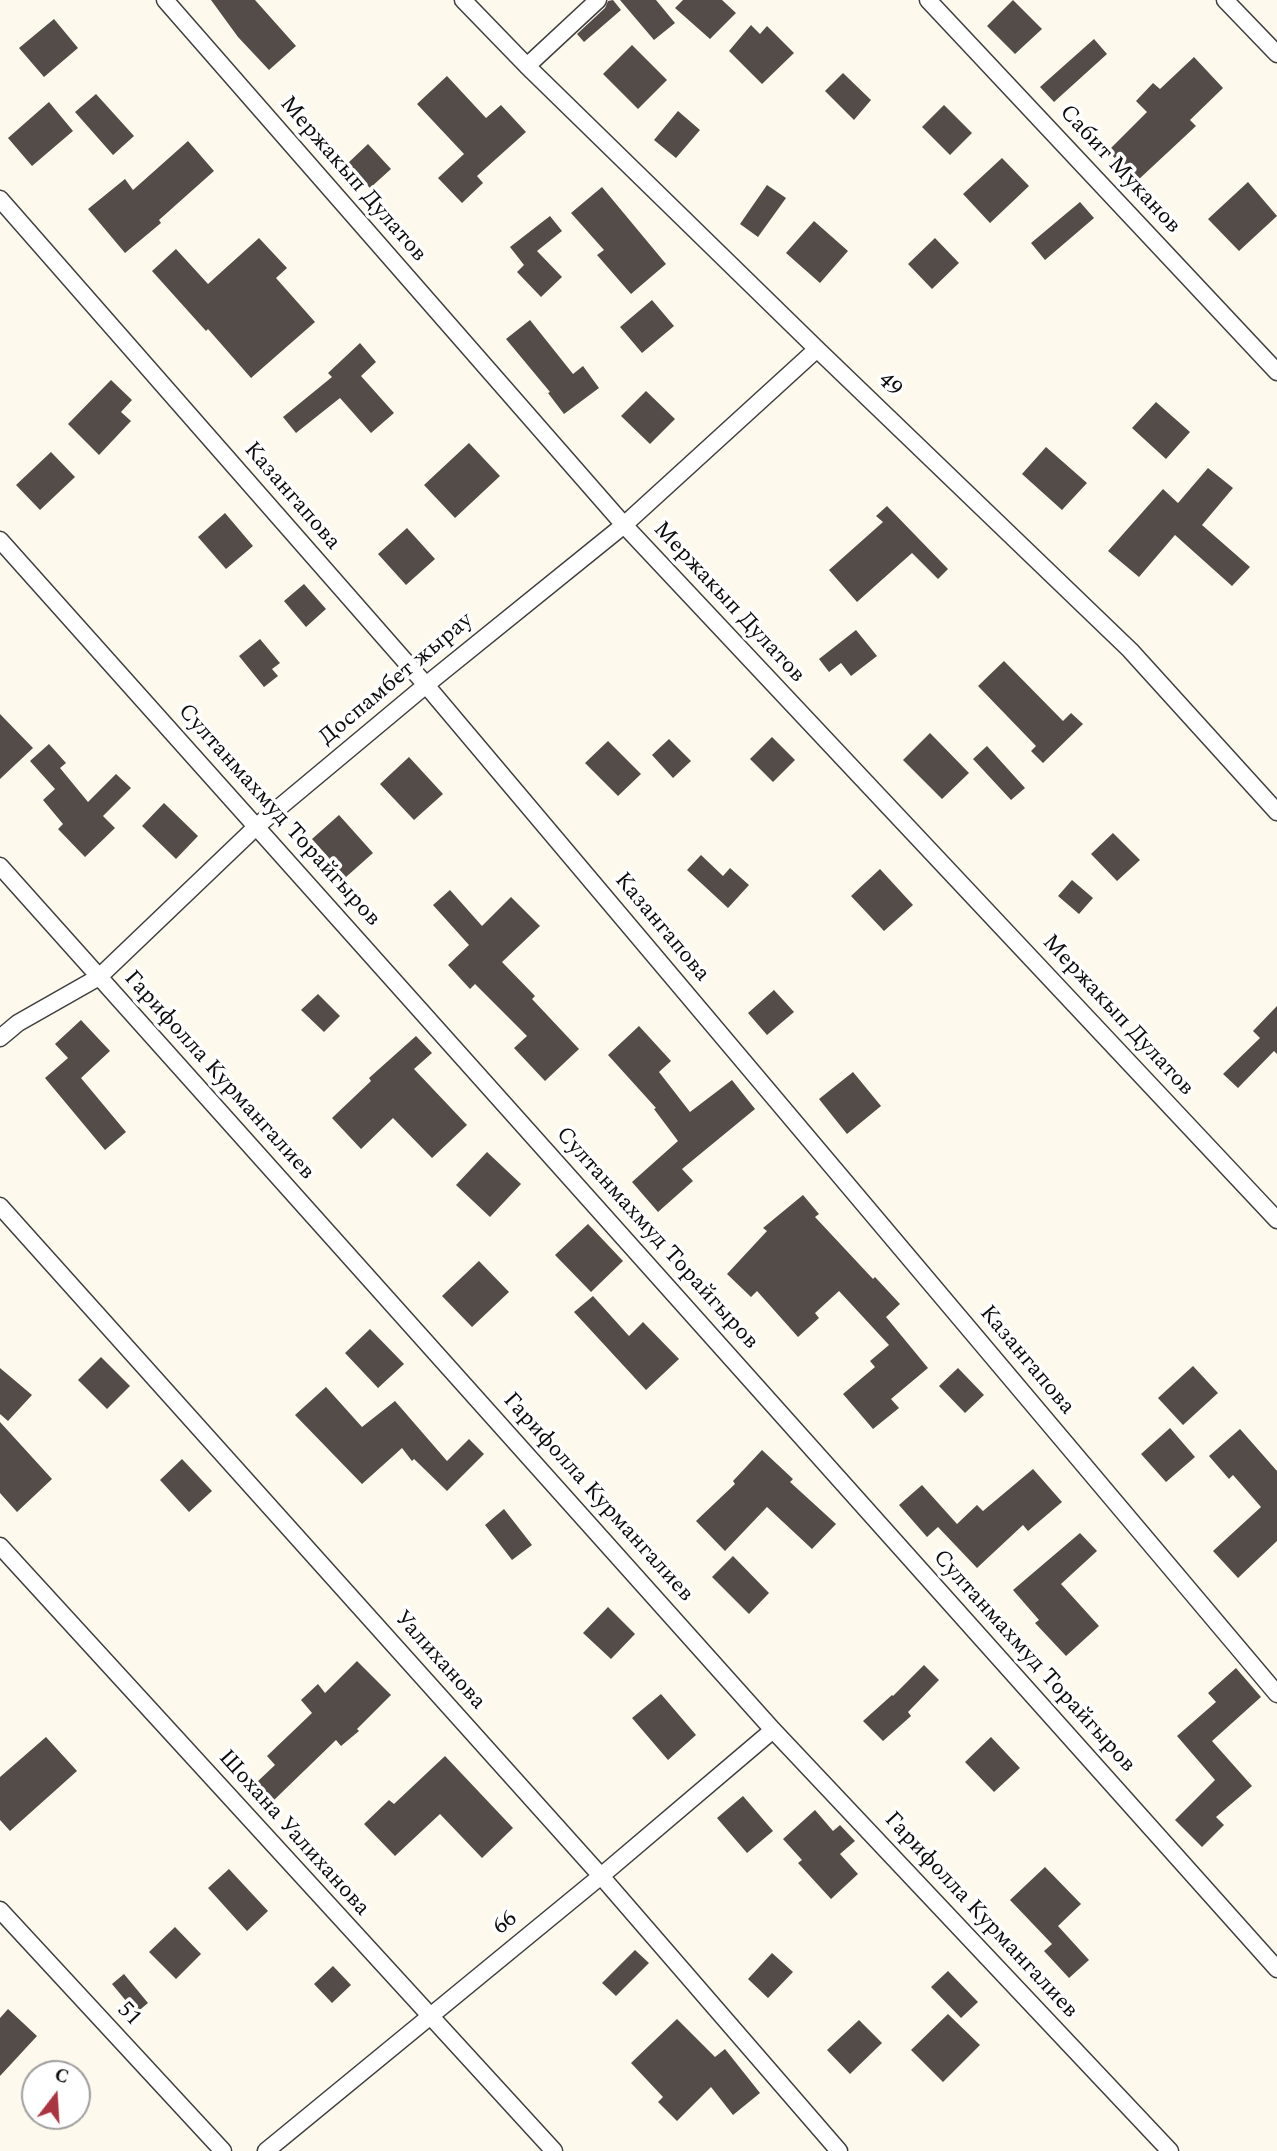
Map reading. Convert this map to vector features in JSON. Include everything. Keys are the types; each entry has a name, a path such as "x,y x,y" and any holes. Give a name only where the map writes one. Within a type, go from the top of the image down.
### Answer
{"street":[{"name":"Мержакып Дулатов","path":"165,0 624,525 1277,1220"},
{"name":"49","path":"463,0 817,349 1130,650 1277,811"},
{"path":"527,66 598,0"},
{"name":"Сабит Муканов","path":"928,0 1277,372"},
{"path":"1225,0 1277,54"},
{"name":"Казангапова","path":"0,199 426,684 1277,1694"},
{"name":"Доспамбет жырау","path":"0,1038 18,1023 99,977 257,826 426,684 624,525 817,349"},
{"name":"Султанмахмуд Торайгыров","path":"0,540 1277,1969"},
{"name":"Гарифолла Курмангалиев","path":"0,866 773,1730 1170,2151"},
{"name":"Уалиханова","path":"0,1206 601,1876 831,2148"},
{"name":"Шохана Уалиханова","path":"0,1546 554,2151"},
{"name":"66","path":"265,2151 601,1876 773,1730"},
{"name":"51","path":"0,1910 223,2151"}],"building":[{"path":"211,0 255,0 296,46 269,70 238,37"},
{"path":"613,0 621,10 584,42 577,34 605,8 608,1"},
{"path":"620,0 656,0 675,23 654,40"},
{"path":"683,0 722,0 736,13 710,39 675,8"},
{"path":"1013,0 1042,29 1015,54 987,26"},
{"path":"54,19 78,48 44,77 19,48"},
{"path":"751,25 760,34 767,26 794,53 762,84 729,51"},
{"path":"1094,39 1107,54 1054,102 1040,87"},
{"path":"632,45 667,80 638,109 603,74"},
{"path":"1194,57 1223,88 1190,120 1196,126 1137,181 1108,151 1147,112 1136,101 1153,83 1160,89"},
{"path":"843,73 871,100 854,120 825,91"},
{"path":"447,76 486,118 501,105 526,132 477,176 483,183 462,203 438,178 464,154 417,104"},
{"path":"96,94 134,136 113,155 75,112"},
{"path":"49,102 73,131 32,166 8,138"},
{"path":"944,105 972,133 950,155 922,127"},
{"path":"678,111 700,130 676,158 654,140"},
{"path":"188,141 214,171 159,220 161,223 125,253 88,209 125,179 133,190"},
{"path":"368,144 391,169 370,188 347,164"},
{"path":"1002,158 1029,186 990,223 963,194"},
{"path":"1248,182 1277,216 1239,251 1208,219"},
{"path":"767,185 786,198 758,237 740,224"},
{"path":"602,187 666,264 631,294 597,255 604,250 571,213"},
{"path":"1080,202 1094,218 1045,260 1031,243"},
{"path":"550,216 562,231 537,251 562,277 541,297 517,272 524,265 510,247"},
{"path":"814,221 848,251 820,283 786,253"},
{"path":"259,238 287,268 276,278 315,322 251,378 152,271 176,249 208,284"},
{"path":"935,238 959,263 932,289 908,264"},
{"path":"652,300 674,326 642,353 620,327"},
{"path":"530,320 573,374 583,366 599,388 564,414 548,393 550,392 506,339"},
{"path":"360,343 376,362 361,376 394,413 371,433 340,398 296,433 283,417 332,377 328,373"},
{"path":"111,380 132,400 121,412 131,421 99,455 68,424"},
{"path":"646,391 675,419 650,444 621,416"},
{"path":"1156,402 1190,432 1166,459 1132,428"},
{"path":"469,443 500,476 455,518 424,485"},
{"path":"1046,447 1087,483 1062,510 1022,474"},
{"path":"51,452 75,477 40,510 16,485"},
{"path":"1208,468 1233,488 1202,525 1250,567 1232,586 1175,535 1139,577 1108,551 1163,489 1178,503"},
{"path":"887,506 948,569 938,579 912,553 857,602 829,570 883,522 876,516"},
{"path":"225,513 253,546 226,569 198,537"},
{"path":"407,528 435,559 406,585 378,554"},
{"path":"304,584 326,609 306,627 284,601"},
{"path":"856,630 877,656 851,676 841,663 829,672 819,659"},
{"path":"260,639 280,663 272,669 278,676 264,687 239,656"},
{"path":"1004,661 1063,721 1071,713 1083,724 1043,763 1031,751 1036,746 978,686"},
{"path":"0,714 33,748 0,779"},
{"path":"930,733 969,773 942,799 903,760"},
{"path":"772,737 795,760 773,782 750,759"},
{"path":"669,739 691,761 673,778 652,755"},
{"path":"608,741 641,774 618,796 585,763"},
{"path":"49,744 66,763 60,768 88,802 116,774 131,788 103,816 115,828 85,857 58,829 63,824 43,800 55,789 30,761"},
{"path":"987,746 1025,788 1011,800 973,759"},
{"path":"409,757 443,794 414,820 380,784"},
{"path":"164,803 198,836 176,859 142,826"},
{"path":"339,815 373,853 346,877 312,839"},
{"path":"1113,833 1140,860 1117,881 1091,854"},
{"path":"701,855 723,876 730,868 749,885 728,908 687,870"},
{"path":"880,869 913,905 884,931 851,896"},
{"path":"1072,880 1093,898 1079,914 1058,896"},
{"path":"450,890 482,926 511,897 540,926 502,962 535,996 532,999 579,1049 545,1081 514,1048 527,1036 475,984 470,989 448,965 469,945 433,905"},
{"path":"774,990 794,1012 767,1035 748,1013"},
{"path":"318,994 340,1016 324,1032 301,1010"},
{"path":"1277,1006 1277,1054 1274,1051 1238,1088 1223,1074 1260,1038 1253,1031"},
{"path":"81,1020 110,1051 81,1078 126,1132 105,1150 45,1078 68,1058 55,1044"},
{"path":"639,1026 671,1061 659,1072 690,1112 732,1080 755,1109 682,1169 693,1181 658,1212 632,1182 678,1141 654,1109 656,1108 608,1055"},
{"path":"416,1036 432,1053 414,1069 467,1125 432,1158 393,1118 361,1149 332,1118 371,1081 369,1078"},
{"path":"853,1072 881,1106 847,1134 819,1099"},
{"path":"487,1152 521,1184 490,1217 456,1185"},
{"path":"803,1195 819,1214 815,1217 900,1304 886,1317 928,1368 891,1399 899,1408 873,1429 843,1394 875,1367 870,1361 889,1345 839,1291 815,1313 819,1318 798,1337 757,1291 751,1297 727,1274 767,1231 763,1228"},
{"path":"588,1224 623,1261 591,1292 555,1255"},
{"path":"479,1261 509,1292 472,1327 442,1296"},
{"path":"593,1296 629,1336 643,1322 679,1359 646,1390 574,1312"},
{"path":"370,1329 404,1364 378,1388 345,1353"},
{"path":"101,1357 130,1386 107,1409 78,1380"},
{"path":"1193,1366 1218,1393 1183,1425 1158,1398"},
{"path":"0,1368 32,1395 8,1421 0,1414"},
{"path":"958,1368 984,1395 965,1413 939,1386"},
{"path":"326,1387 362,1427 395,1401 447,1461 469,1439 484,1454 447,1491 414,1459 412,1461 402,1448 362,1484 295,1415"},
{"path":"0,1422 52,1479 17,1512 0,1493"},
{"path":"1170,1428 1195,1457 1166,1482 1141,1454"},
{"path":"1240,1429 1277,1471 1277,1541 1238,1578 1213,1551 1261,1507 1233,1475 1229,1479 1209,1456"},
{"path":"762,1450 793,1479 790,1482 836,1524 812,1549 767,1507 725,1551 696,1521 735,1484 733,1481"},
{"path":"182,1459 212,1491 189,1512 160,1480"},
{"path":"1033,1469 1062,1502 1028,1531 1023,1525 977,1568 938,1527 927,1537 899,1505 922,1485 957,1524 977,1505 983,1511"},
{"path":"504,1509 532,1545 512,1560 485,1525"},
{"path":"1080,1533 1097,1551 1061,1584 1099,1626 1066,1656 1035,1623 1039,1620 1013,1590"},
{"path":"733,1556 769,1593 749,1614 712,1577"},
{"path":"608,1607 635,1634 611,1659 583,1633"},
{"path":"357,1661 391,1695 357,1729 359,1731 341,1746 336,1740 274,1800 257,1782 275,1765 267,1756 312,1713 301,1700 318,1684 325,1693"},
{"path":"924,1665 939,1680 908,1712 911,1716 883,1741 863,1721"},
{"path":"1236,1668 1261,1697 1212,1741 1252,1786 1216,1817 1224,1825 1202,1847 1175,1820 1215,1780 1177,1736 1216,1702 1208,1693"},
{"path":"661,1694 696,1735 668,1760 632,1718"},
{"path":"46,1737 77,1771 10,1831 0,1820 0,1777"},
{"path":"991,1737 1020,1768 994,1792 965,1762"},
{"path":"445,1756 513,1828 482,1858 440,1814 395,1856 364,1824 389,1800 394,1804"},
{"path":"743,1796 773,1831 747,1853 717,1818"},
{"path":"815,1810 833,1831 840,1825 855,1841 840,1854 858,1874 831,1899 798,1863 802,1860 783,1839"},
{"path":"1045,1867 1081,1904 1058,1926 1089,1960 1069,1978 1044,1951 1052,1944 1010,1900"},
{"path":"229,1869 268,1911 247,1931 208,1888"},
{"path":"175,1927 201,1954 176,1979 149,1952"},
{"path":"635,1950 649,1963 616,1996 602,1983"},
{"path":"772,1953 793,1972 768,1998 748,1979"},
{"path":"333,1966 351,1985 332,2003 314,1984"},
{"path":"948,1971 978,2002 961,2018 931,1987"},
{"path":"124,1974 148,2003 136,2013 112,1984"},
{"path":"8,2009 37,2036 0,2076 0,2018"},
{"path":"948,2014 980,2045 943,2082 911,2050"},
{"path":"677,2019 715,2057 725,2049 760,2093 733,2115 711,2087 677,2121 658,2102 663,2097 631,2063"},
{"path":"859,2020 882,2043 850,2074 827,2050"}]}
